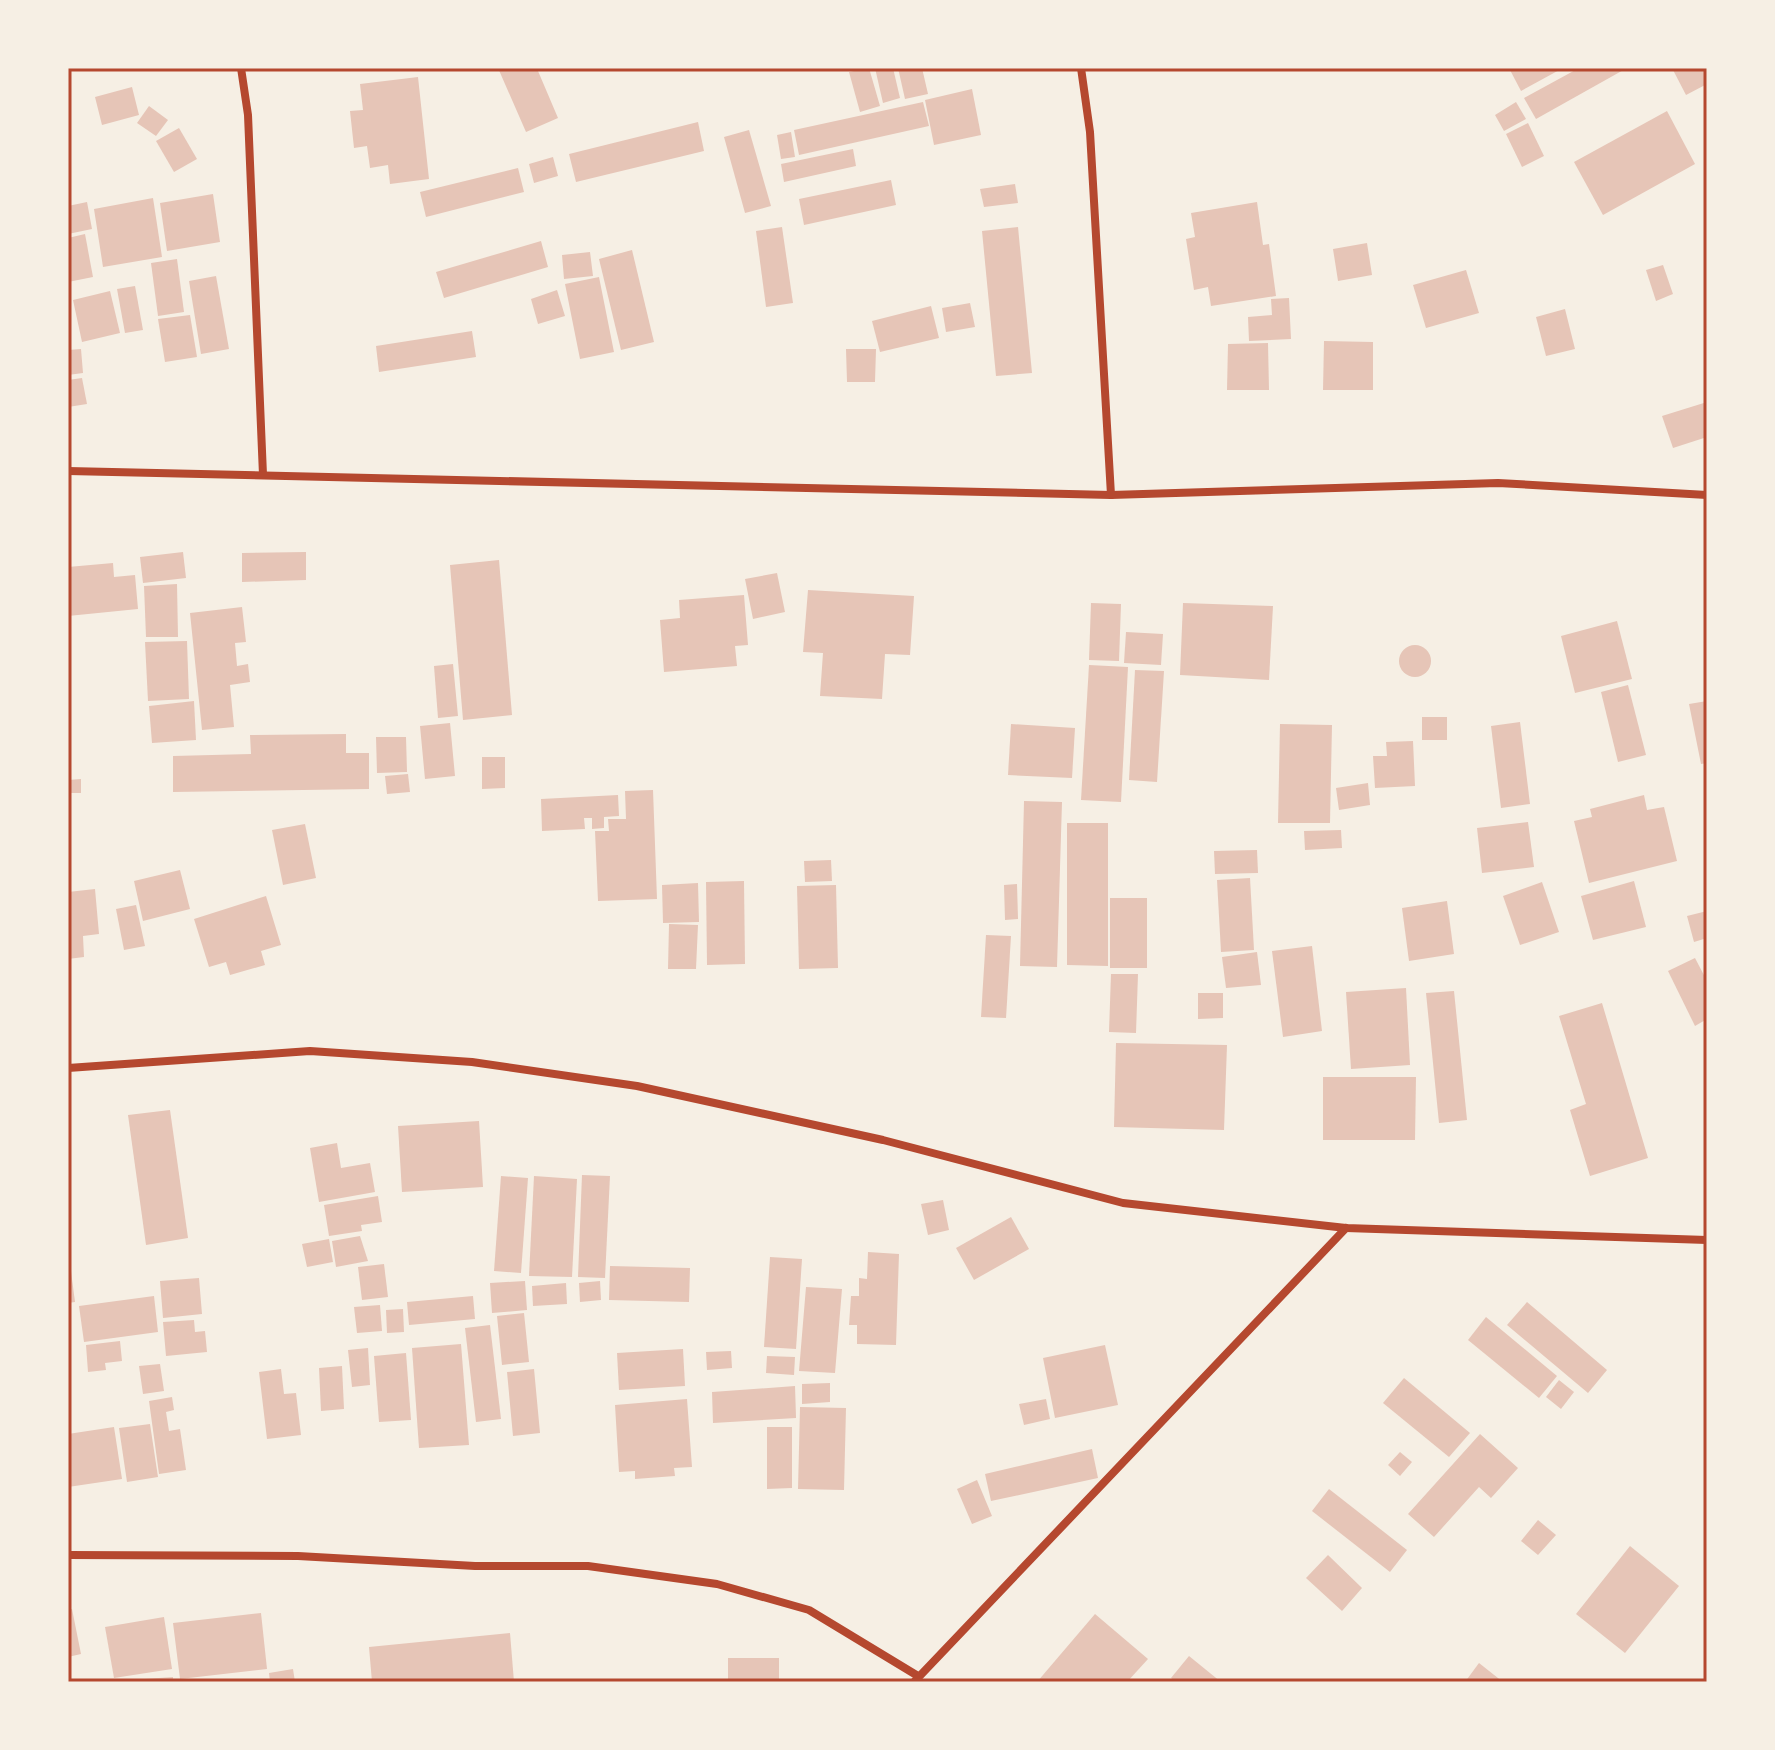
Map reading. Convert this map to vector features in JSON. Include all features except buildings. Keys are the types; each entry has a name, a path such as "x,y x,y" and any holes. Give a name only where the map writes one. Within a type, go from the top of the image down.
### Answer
{"street":[{"path":"241,68 248,115 263,475"},
{"path":"1081,68 1090,132 1111,495"},
{"path":"68,471 1111,495 1498,483 1707,495"},
{"path":"68,1068 310,1051 472,1062 637,1086 883,1140 1123,1203 1346,1228 1707,1240"},
{"path":"68,1555 298,1556 602,1568 717,1584 809,1610 916,1679 1346,1228"}]}
